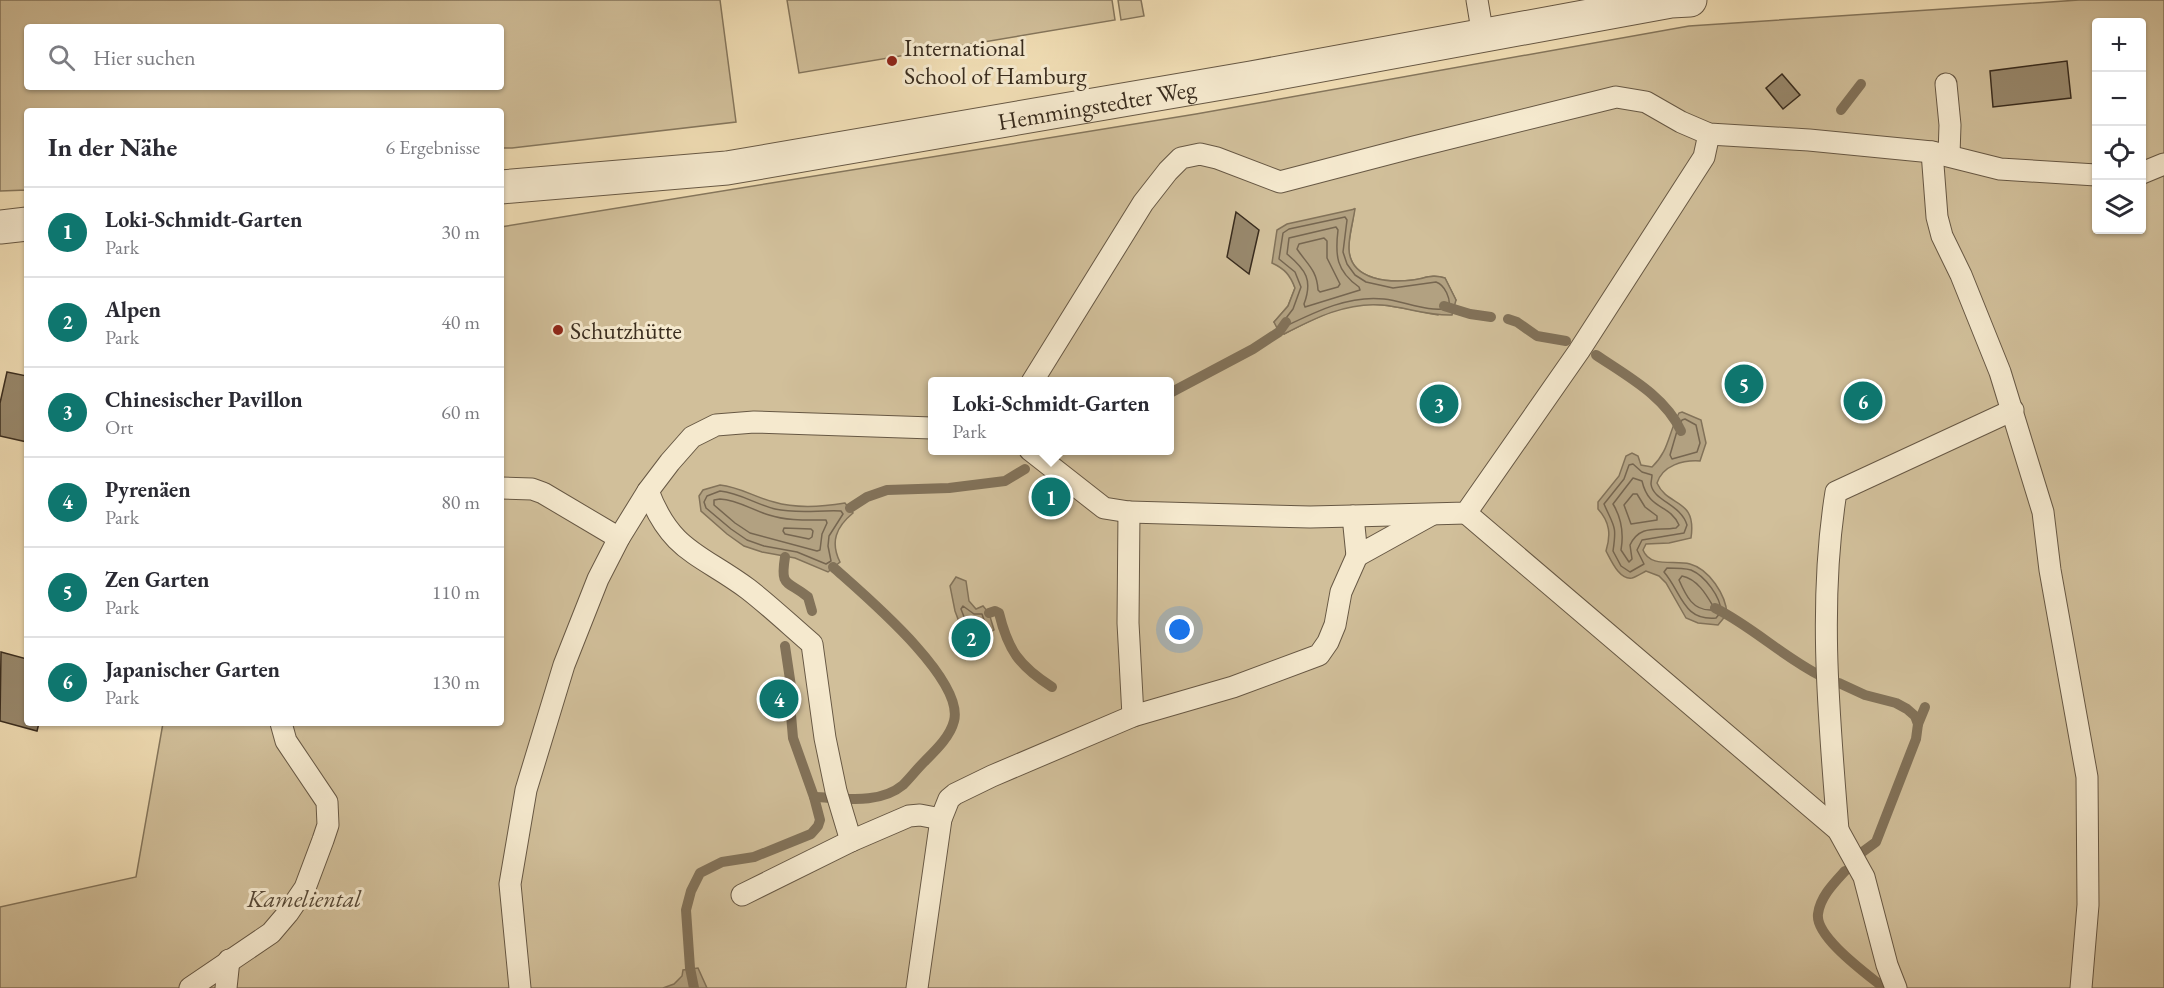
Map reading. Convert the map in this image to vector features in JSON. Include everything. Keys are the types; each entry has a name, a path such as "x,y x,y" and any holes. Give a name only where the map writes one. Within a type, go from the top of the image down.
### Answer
{"street":[{"name":"Hemmingstedter Weg","path":"504,187 727,168 1239,80 1671,1 1690,0"},
{"path":"0,227 24,224"}],"lane":[{"path":"1477,0 1483,36"},
{"path":"1946,84 1950,125 1940,153 1937,217 1942,236 1961,275 2000,372 2043,512 2050,570 2087,777 2088,905 2081,988"},
{"path":"1034,377 1143,203 1175,162 1188,155 1200,154 1217,158 1280,182 1616,97 1646,102 1681,122 1709,134 1809,140 1940,153 2000,169 2092,175"},
{"path":"1466,513 1579,351 1704,157 1709,134"},
{"path":"2146,171 2164,164"},
{"path":"1838,830 1828,700 1827,573 1836,492 2013,410"},
{"path":"520,988 510,884 526,790 564,665 598,579 619,538 648,491 692,437 716,425 754,422 928,428"},
{"path":"1036,455 1104,508 1129,512 1310,517 1466,513 1838,830 1864,877 1887,965 1896,988"},
{"path":"504,489 532,489 543,493 619,538"},
{"path":"648,491 656,512 667,530 686,549 749,589 812,644 825,738 836,791 851,841"},
{"path":"1129,512 1128,623 1133,716"},
{"path":"1357,556 1434,513"},
{"path":"917,988 941,819 949,799 962,790 1133,716 1233,687 1319,655 1328,642 1335,625 1341,592 1357,556 1353,516"},
{"path":"190,988 271,933 288,913 305,888 328,825 327,802 286,741 282,726"},
{"path":"742,895 851,841 909,816 920,815 941,819"},
{"path":"226,988 229,960"}],"green space":[{"path":"0,0 720,0 736,122 504,148 504,108 24,108 24,190 0,191"},
{"path":"787,0 1112,0 1115,20 799,73"},
{"path":"1118,0 1141,0 1144,16 1121,20"},
{"name":"Kameliental","path":"2079,0 2164,0 2164,988 0,988 0,907 136,877 162,726 504,726 504,227 1196,114 1689,26","holes":["1354,209 1349,250 1351,260 1364,274 1394,281 1433,276 1445,278 1456,300 1438,315 1385,305 1368,304 1346,307 1324,314 1284,334 1274,322 1288,306 1295,288 1291,276 1282,267"]}],"water":[{"path":"1355,209 1349,250 1351,260 1357,268 1364,274 1384,280 1404,281 1433,276 1445,278 1456,300 1452,315 1382,305 1356,306 1319,317 1284,334 1279,332 1274,322 1288,306 1295,288 1286,273 1272,263 1277,230 1287,224"},
{"path":"1682,412 1701,420 1706,443 1700,461 1687,461 1674,465 1664,472 1657,483 1662,491 1686,509 1692,525 1691,538 1669,543 1646,544 1643,550 1651,559 1690,564 1710,577 1720,591 1726,607 1727,614 1718,625 1698,623 1686,618 1666,583 1659,576 1646,571 1627,578 1619,573 1606,551 1609,540 1608,529 1598,509 1598,502 1619,476 1626,456 1632,453 1638,456 1641,465 1652,467 1658,461 1675,421"},
{"path":"720,485 791,506 845,503 853,513 842,524 836,535 835,548 840,562 828,572 795,558 744,546 701,511 699,496 703,490"},
{"path":"956,577 966,581 969,601 976,609 983,606 989,613 994,630 989,633 961,627 950,586"},
{"path":"698,968 707,988 663,988 674,984 682,976 683,970"}],"building":[{"path":"2067,61 2071,98 1993,107 1990,71"},
{"path":"1782,74 1800,95 1783,109 1766,88"},
{"path":"1236,212 1259,230 1249,274 1227,257"},
{"path":"7,372 24,375 24,441 0,436 0,403"},
{"path":"1440,389 1452,393 1456,405 1452,417 1440,421 1428,417 1424,405 1428,393"},
{"path":"1,652 24,658 24,726 38,726 37,731 0,721"}],"waterway":[{"path":"1841,110 1861,84"},
{"path":"1444,306 1470,314 1491,317"},
{"path":"1508,319 1517,322 1537,336 1566,341"},
{"path":"1174,391 1253,349 1279,332 1286,322"},
{"path":"1596,355 1655,397 1665,407 1681,431"},
{"path":"850,508 867,497 887,490 949,488 1005,481 1025,469"},
{"path":"785,557 785,579 808,597 812,611"},
{"path":"814,797 860,799 872,798 893,791 903,785 942,743 954,721 953,703 944,683 928,661 909,638 833,567"},
{"path":"1715,608 1821,676"},
{"path":"989,613 995,611 999,613 1006,637 1016,656 1031,672 1052,687"},
{"path":"694,988 690,968 686,910 691,891 700,873 722,862 754,857 811,834 820,820 793,738 792,693 785,646"},
{"path":"1839,683 1865,695 1896,703 1915,716 1918,724 1916,739 1876,842 1861,853"},
{"path":"1918,724 1925,707"},
{"path":"1845,871 1822,902 1818,914 1819,923 1833,944 1884,988"}],"place":[{"name":"International School of Hamburg","path":"892,61"},
{"name":"Schutzhütte","path":"558,330"},
{"name":"Zen Garten","path":"1744,384"},
{"name":"Japanischer Garten","path":"1863,401"},
{"name":"Chinesischer Pavillon","path":"1439,404"},
{"name":"Loki-Schmidt-Garten","path":"1051,497"},
{"name":"Alpen","path":"971,638"},
{"name":"Pyrenäen","path":"779,699"}]}
